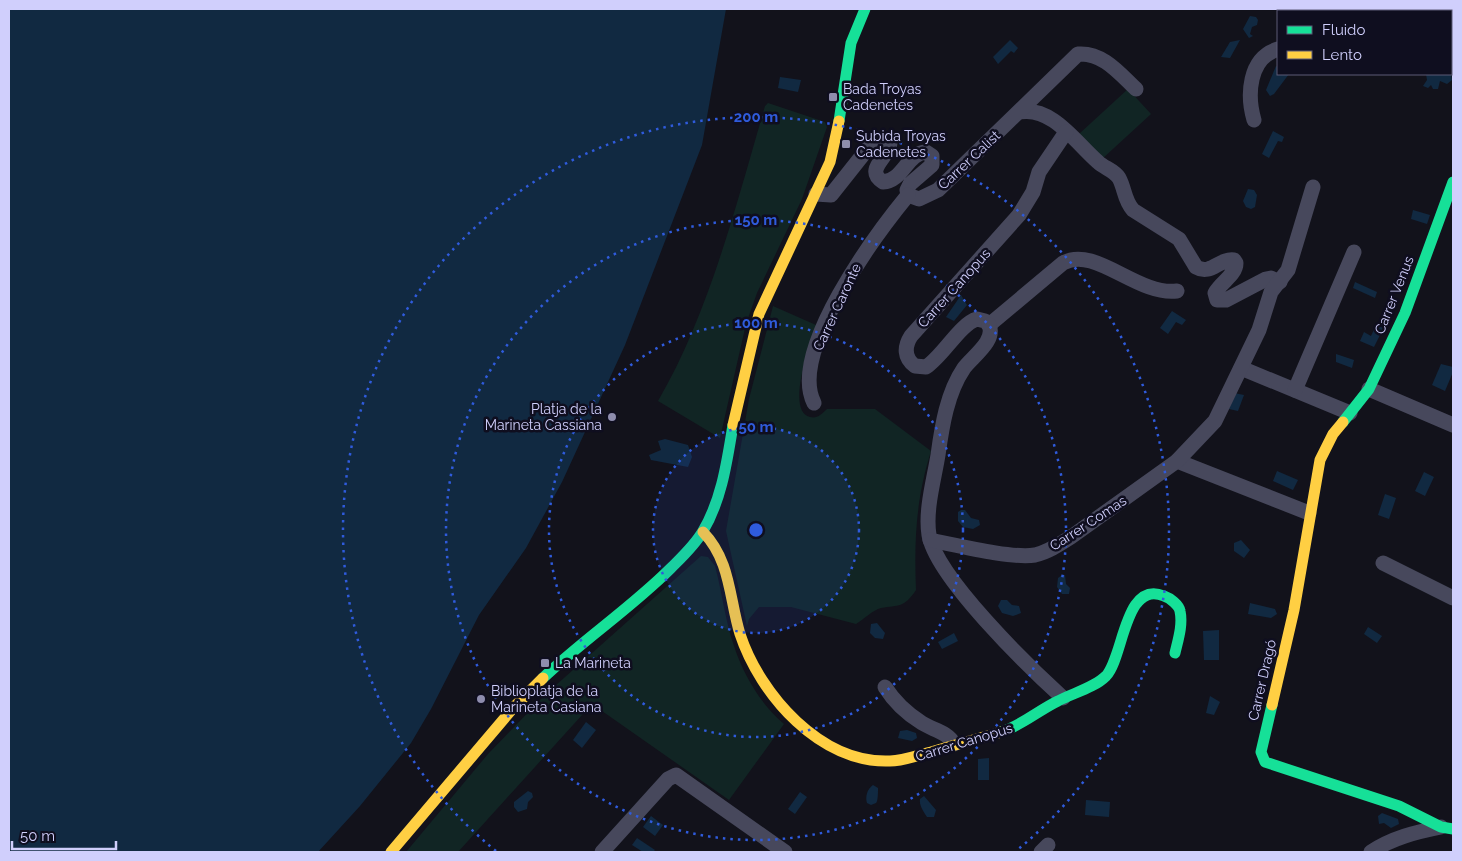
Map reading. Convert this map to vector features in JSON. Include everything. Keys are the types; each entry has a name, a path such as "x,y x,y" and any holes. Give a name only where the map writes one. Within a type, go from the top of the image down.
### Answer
{"street":[{"path":"391,852 514,707 545,676 651,588 690,549 703,532 724,478 739,394 759,314 830,162 840,118 851,43 865,9"},
{"path":"1254,120 1249,102 1252,78 1265,57 1277,51"},
{"name":"Carrer Calist","path":"816,194 832,195 873,142 883,138 890,142 890,147 876,169 876,175 883,182 894,179 922,152 932,156 932,165 910,184 907,190 908,195 919,199 938,190 1078,54 1098,57 1109,64 1136,89"},
{"path":"1020,112 1035,110 1051,119 1098,163 1114,173 1120,179 1127,203 1133,210 1179,239 1196,267 1201,270 1210,270 1224,260 1234,260 1236,263 1235,271 1217,289 1215,293 1217,300 1226,300 1266,279 1271,278 1280,282"},
{"name":"Carrer Canopus","path":"989,325 985,321 974,320 926,367 915,366 907,355 906,347 912,336 1019,215 1033,192 1039,172 1066,132"},
{"name":"Carrer Venus","path":"1350,413 1369,389 1405,313 1453,182"},
{"path":"1313,187 1288,270 1270,292 1259,330 1241,368 1350,413"},
{"name":"Carrer Caronte","path":"814,403 810,395 809,382 813,359 824,327 860,258 908,195"},
{"path":"1295,390 1354,252"},
{"path":"1063,698 1021,658 967,597 939,563 930,540 933,483 949,402 963,371 989,339 991,329 989,325 1063,263 1074,258 1088,259 1154,290 1177,291"},
{"name":"Carrer Comas","path":"930,540 1017,555 1037,555 1055,547 1177,462 1215,421 1241,368"},
{"path":"1369,389 1453,425"},
{"name":"Carrer Dragó","path":"1350,413 1333,434 1320,460 1309,513 1294,610 1260,752 1262,758 1272,766 1399,806 1447,828"},
{"path":"1177,462 1309,513"},
{"name":"Carrer Canopus","path":"703,532 714,541 722,554 739,629 753,663 770,696 793,720 825,742 862,758 878,762 902,760 1020,724 1063,698 1105,678 1122,649 1129,612 1134,604 1147,594 1169,597 1180,610 1180,630 1175,653"},
{"path":"1382,563 1453,598"},
{"path":"885,687 901,708 924,724 948,736 954,744"},
{"path":"602,852 670,776 676,775 785,852"},
{"path":"1370,852 1395,840 1447,828"}],"green space":[{"path":"1128,89 1151,114 1102,159 1079,134"},
{"path":"768,103 825,122 827,127 802,199 757,293 746,324 720,438 658,401 676,367 707,295 732,219 765,106"},
{"path":"773,306 816,325 802,375 800,402 803,412 810,417 815,417 827,409 875,409 931,451 922,486 917,520 915,554 916,590 901,605 878,609 856,624 791,607 759,607 749,619 747,626 726,531 749,399"},
{"path":"701,556 708,557 715,566 731,636 742,667 760,698 784,724 729,800 592,704 458,852 406,852 488,754 546,694"}],"water":[{"path":"9,9 726,9 702,145 625,345 562,482 526,548 479,615 431,709 411,743 360,806 318,852 9,852"},
{"path":"1250,16 1256,17 1258,20 1257,25 1252,27 1250,34 1253,36 1249,38 1243,29"},
{"path":"1010,40 1018,48 1014,53 1011,51 998,64 993,57"},
{"path":"1240,40 1230,58 1221,57 1230,42"},
{"path":"1276,66 1277,75 1288,75 1274,94 1270,96 1266,90"},
{"path":"1426,75 1451,75 1452,80 1447,84 1440,81 1438,89 1433,89 1431,85 1428,88 1423,86 1427,80"},
{"path":"780,77 801,80 798,92 778,88"},
{"path":"1273,131 1284,137 1282,142 1278,141 1269,158 1262,154"},
{"path":"1248,189 1254,190 1257,195 1255,207 1251,209 1246,207 1243,201"},
{"path":"1413,210 1430,215 1427,224 1411,219"},
{"path":"1355,282 1377,292 1375,298 1353,288"},
{"path":"961,295 967,305 954,321 946,317"},
{"path":"1172,311 1186,320 1182,325 1176,322 1168,334 1160,328"},
{"path":"1377,323 1384,327 1374,347 1360,341 1364,332 1371,336"},
{"path":"1336,354 1354,360 1352,368 1336,362"},
{"path":"1441,364 1453,367 1453,372 1445,391 1432,385"},
{"path":"1234,393 1244,395 1238,411 1229,409"},
{"path":"665,439 688,445 692,457 688,467 651,460 649,455 661,450 658,441"},
{"path":"1277,471 1298,480 1293,490 1273,481"},
{"path":"1424,472 1434,477 1425,496 1415,491"},
{"path":"1385,494 1396,498 1389,519 1378,515"},
{"path":"965,510 971,518 979,520 980,525 973,529 963,527 958,521 958,512"},
{"path":"1241,540 1250,550 1244,558 1234,551 1234,543"},
{"path":"1065,575 1066,584 1070,588 1069,594 1062,594 1057,587 1058,578"},
{"path":"1001,600 1007,600 1012,605 1019,606 1021,613 1013,616 1002,613 998,606"},
{"path":"1250,603 1275,609 1277,614 1271,618 1248,614"},
{"path":"877,623 885,633 883,639 875,638 870,633 871,624"},
{"path":"1368,627 1382,636 1377,643 1364,634"},
{"path":"1219,630 1219,660 1204,660 1203,631"},
{"path":"954,633 958,641 942,649 938,642"},
{"path":"1210,696 1220,702 1214,715 1206,713"},
{"path":"586,722 596,730 582,748 573,740"},
{"path":"907,730 916,733 917,738 912,741 898,738 900,731"},
{"path":"989,758 989,780 978,780 978,759"},
{"path":"873,785 878,788 878,796 876,803 871,805 867,803 866,796"},
{"path":"528,791 532,793 533,797 528,802 527,809 518,812 514,807 514,802"},
{"path":"800,792 807,797 795,814 788,809"},
{"path":"924,796 936,810 934,817 927,817 920,804 920,799"},
{"path":"1086,800 1110,802 1109,817 1085,815"},
{"path":"1382,813 1398,819 1399,824 1391,828 1384,823 1379,824 1378,816"},
{"path":"651,816 663,825 655,836 643,827"},
{"path":"637,838 655,850 653,852 643,852 632,845"}],"traffic: fast":[{"path":"839,121 851,43 865,9"},
{"path":"1343,422 1369,389 1405,313 1453,182"},
{"path":"543,678 656,583 696,541 715,506 726,466 733,425"},
{"path":"1001,732 1016,726 1106,676 1112,666 1133,609 1141,599 1151,594 1164,596 1178,606 1181,616 1181,627 1175,653"},
{"path":"1272,705 1261,752 1265,762 1399,806 1441,827 1453,829"}],"traffic: slow":[{"path":"733,425 759,314 830,162 839,121"},
{"path":"1272,705 1294,610 1320,460 1333,434 1343,422"},
{"path":"703,532 712,543 724,568 736,620 749,657 762,680 778,702 797,722 817,738 840,751 865,759 890,761 911,758 1001,732"},
{"path":"391,852 514,707 543,678"}],"place":[{"name":"Bada Troyas Cadenetes","path":"833,97"},
{"name":"Subida Troyas Cadenetes","path":"846,144"},
{"name":"Platja de la Marineta Cassiana","path":"612,417"},
{"name":"La Marineta","path":"545,663"},
{"name":"Biblioplatja de la Marineta Casiana","path":"481,699"}]}
